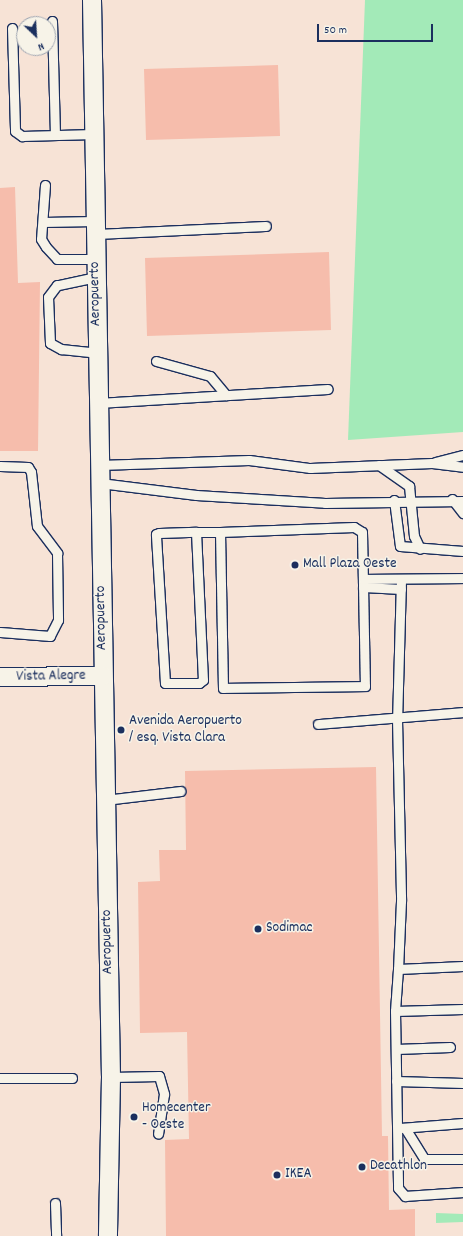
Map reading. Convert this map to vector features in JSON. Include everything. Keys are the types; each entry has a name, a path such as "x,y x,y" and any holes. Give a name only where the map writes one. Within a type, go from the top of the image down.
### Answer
{"street":[{"name":"Aeropuerto","path":"92,0 97,353 111,1077 108,1236"},
{"name":"Vista Alegre","path":"0,678 103,676"}],"lane":[{"path":"12,28 16,131 22,136 94,134"},
{"path":"53,56 56,136"},
{"path":"45,185 41,239 57,259 96,259"},
{"path":"43,222 95,227 266,226"},
{"path":"96,277 57,285 48,297 50,343 61,349 97,353"},
{"path":"156,361 210,376 226,395"},
{"path":"98,402 328,389"},
{"path":"432,463 463,455"},
{"path":"99,465 249,460 310,468 432,463 463,467"},
{"path":"378,465 403,479 412,500 414,536 420,550"},
{"path":"0,466 28,467 31,472 37,526 57,553 58,620 50,636 0,632"},
{"path":"100,483 196,495 325,503 452,499 463,501"},
{"path":"452,499 463,513"},
{"path":"394,500 398,542 404,548 463,551"},
{"path":"196,532 203,680 199,683 169,684 164,680 155,537 159,533 196,532 220,532 358,528 362,532 365,686 224,689 220,532"},
{"path":"363,583 401,584 463,578"},
{"path":"401,584 397,719 401,909 395,1011 396,1081 401,1128 398,1188 405,1196 463,1192"},
{"path":"318,724 397,719 463,712"},
{"path":"105,800 180,791"},
{"path":"398,969 463,966"},
{"path":"395,1011 463,1009"},
{"path":"396,1050 450,1047"},
{"path":"111,1077 159,1076 164,1094 158,1134"},
{"path":"0,1078 72,1078"},
{"path":"396,1081 463,1083"},
{"path":"401,1128 463,1123"},
{"path":"401,1128 424,1159 463,1159"},
{"path":"55,1203 56,1236"}],"green space":[{"path":"365,0 463,0 463,432 348,440"},
{"path":"436,1213 463,1214 463,1222 436,1223"}],"building":[{"path":"278,65 280,136 146,140 144,69"},
{"path":"15,187 18,283 40,282 38,451 0,451 0,188"},
{"path":"329,252 331,330 147,336 145,258"},
{"name":"Sodimac","path":"376,767 382,1136 388,1136 389,1210 415,1209 415,1236 166,1236 165,1140 189,1139 187,1032 140,1033 138,882 160,881 159,850 186,850 185,771"}],"place":[{"name":"Mall Plaza Oeste","path":"295,565"},
{"name":"Avenida Aeropuerto / esq. Vista Clara","path":"121,730"},
{"name":"Sodimac","path":"258,929"},
{"name":"Homecenter - Oeste","path":"134,1117"},
{"name":"Decathlon","path":"362,1167"},
{"name":"IKEA","path":"277,1175"}]}
